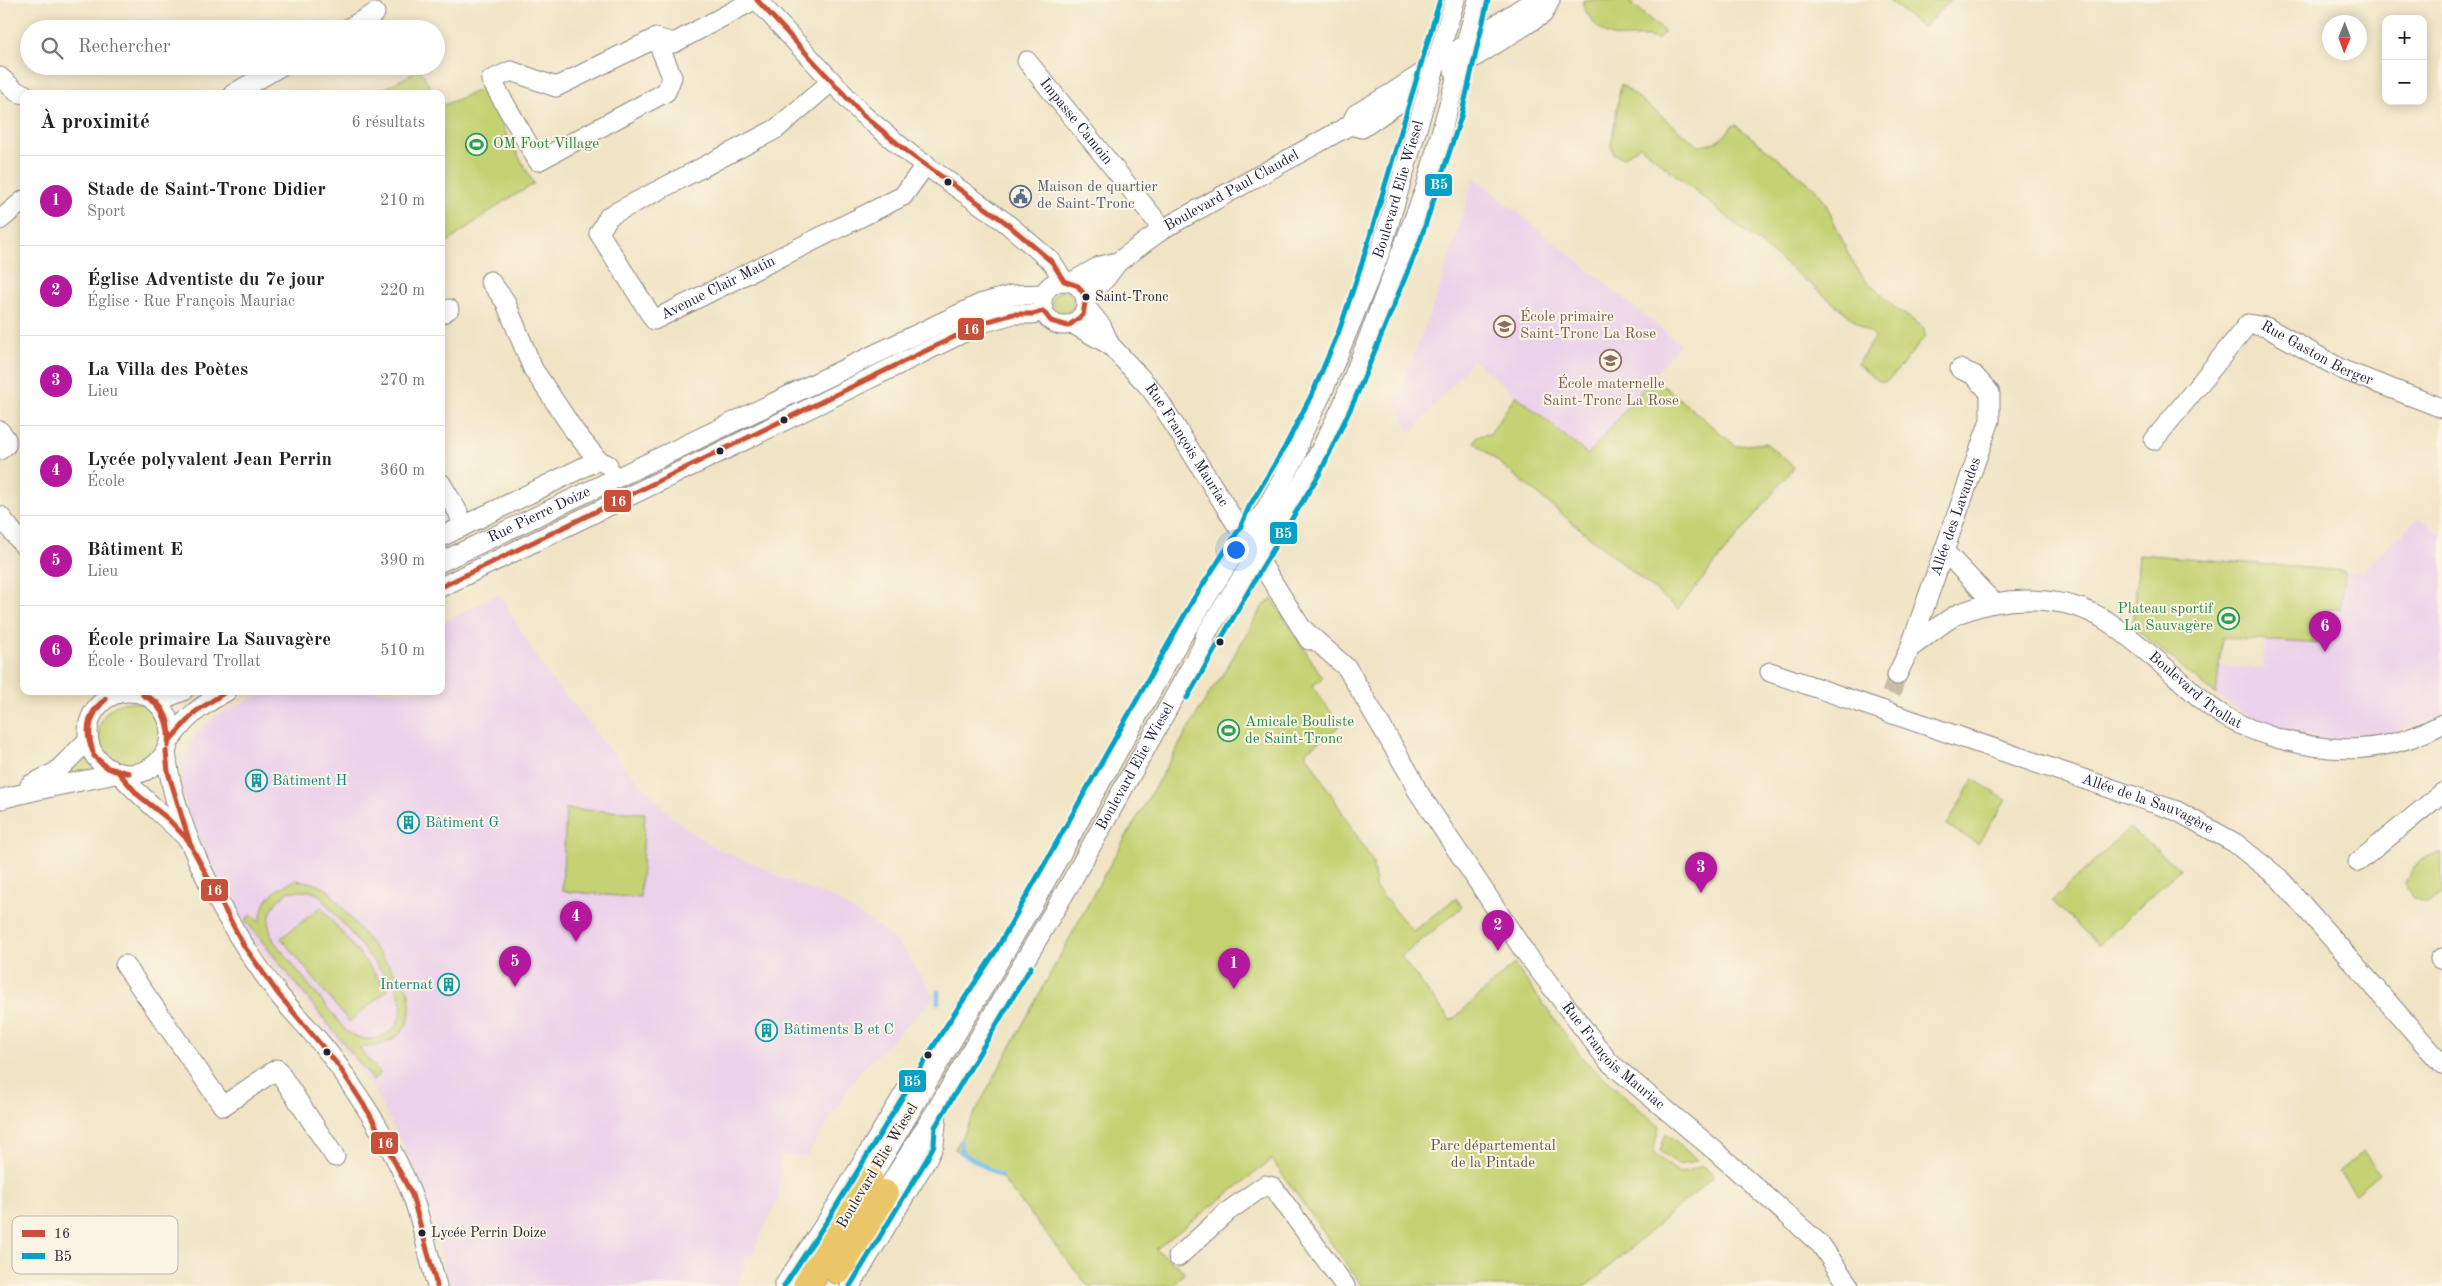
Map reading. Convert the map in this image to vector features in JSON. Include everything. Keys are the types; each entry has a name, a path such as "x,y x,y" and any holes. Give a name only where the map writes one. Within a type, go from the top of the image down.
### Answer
{"highway":[{"name":"Boulevard Elie Wiesel","path":"807,1286 876,1188"},
{"name":"Boulevard Elie Wiesel","path":"828,1286 876,1188"}],"street":[{"path":"656,38 672,77 666,92 538,161 491,80 512,71 556,87 656,38 674,44 756,0"},
{"name":"Rue François Mauriac","path":"756,0 862,114 926,164 999,217 1052,262 1068,282 1078,286 1102,327 1110,345 1160,402 1315,651 1329,666 1358,707 1401,776 1417,790 1517,940 1610,1062 1713,1149 1821,1245 1849,1286"},
{"name":"Boulevard Elie Wiesel","path":"876,1188 936,1070 1034,902 1179,641 1264,512 1296,456 1300,438 1323,391 1381,250 1455,0"},
{"name":"Boulevard Elie Wiesel","path":"876,1188 937,1110 1074,876 1202,648 1206,634 1310,471 1342,408 1425,190 1478,0"},
{"name":"Boulevard Paul Claudel","path":"1086,302 1118,262 1163,229 1350,125 1356,114 1534,0"},
{"name":"Boulevard Paul Claudel","path":"1350,125 1362,128 1431,82 1460,67 1543,14 1550,0"},
{"path":"363,20 375,13"},
{"name":"Impasse Camoin","path":"1027,61 1163,229"},
{"path":"240,90 266,75"},
{"path":"0,77 20,93"},
{"name":"Avenue Clair Matin","path":"831,82 776,129 609,216 599,233 654,320 903,196 926,164"},
{"path":"0,220 20,203"},
{"path":"1042,255 1044,299"},
{"name":"Boulevard Paul Claudel","path":"1068,282 1100,266 1118,262"},
{"path":"490,281 505,300 533,369 575,432 598,460 625,474"},
{"path":"1044,299 1050,286 1068,282"},
{"name":"Rue Pierre Doize","path":"445,560 980,304 1013,295 1044,299 1033,314 1013,314 985,322 445,585"},
{"name":"Rue François Mauriac","path":"1044,299 1056,324 1073,324 1110,345"},
{"path":"1073,324 1080,320 1086,302"},
{"name":"Rue Gaston Berger","path":"2154,440 2248,324 2266,327 2343,370 2442,408"},
{"name":"Allée des Lavandes","path":"1897,675 1910,648 1990,420 1990,393 1974,376 1960,368"},
{"path":"746,416 756,435"},
{"path":"0,431 6,439 6,445 0,450"},
{"path":"445,535 598,460"},
{"path":"445,490 458,512 463,526"},
{"path":"0,516 20,541"},
{"path":"1944,552 1994,603"},
{"name":"Boulevard Trollat","path":"1910,648 1959,614 1994,603 2025,600 2052,602 2075,606 2107,621 2218,712 2250,730 2306,746 2341,750 2372,748 2421,735 2442,724"},
{"name":"Allée de la Sauvagère","path":"1770,672 1887,701 2178,811 2235,844 2279,878 2442,1064"},
{"path":"111,695 96,707 87,728 91,751 98,761 108,769 119,773 133,774 146,771 158,762 185,718 221,695"},
{"path":"148,696 164,712 170,725 168,772 188,840 244,946 279,995 338,1065 397,1164 412,1195 437,1286"},
{"path":"1,799 56,772 88,740"},
{"path":"1,799 38,789 119,773"},
{"path":"119,773 138,794 167,818 188,840"},
{"path":"2358,862 2442,793"},
{"path":"125,965 223,1106 277,1069 335,1157"},
{"path":"784,1286 829,1218 907,1089 936,1070"},
{"path":"850,1286 934,1145 937,1110"},
{"path":"1178,1257 1227,1212 1265,1185 1273,1187 1345,1286"}],"shaded area":[{"name":"École primaire Saint-Tronc La Rose","path":"1474,177 1680,344 1588,455 1473,360 1411,434 1395,402 1438,293"},
{"path":"2419,517 2442,536 2442,713 2431,720 2384,736 2349,740 2310,737 2269,726 2247,716 2216,695 2219,665 2263,668 2264,640 2324,643 2325,608 2341,609 2344,571 2361,572"},
{"path":"499,594 550,678 613,754 674,819 717,849 773,872 779,877 835,899 886,932 903,949 935,997 858,1074 807,1156 781,1155 778,1199 751,1256 745,1256 744,1270 735,1286 449,1286 430,1210 401,1141 373,1089 344,1050 250,935 211,870 193,826 182,789 182,764 195,735 217,715 259,695 445,695 445,621"}],"green space":[{"path":"1583,0 1627,0 1665,32 1658,39 1613,36 1598,27 1590,18 1584,7"},
{"path":"1889,0 1950,0 1923,28"},
{"path":"409,75 423,75 432,90 382,90"},
{"path":"1621,84 1699,146 1718,140 1732,126 1736,125 1815,188 1825,202 1851,259 1865,280 1897,309 1924,328 1925,337 1890,379 1884,382 1877,380 1857,364 1875,337 1640,146 1623,158 1614,154 1611,146"},
{"name":"OM Foot Village","path":"482,89 534,184 503,202 445,244 445,104"},
{"path":"1063,291 1071,294 1074,302 1071,310 1063,313 1055,310 1052,302 1055,294"},
{"path":"1653,377 1736,446 1766,443 1794,467 1678,609 1474,442 1477,436 1490,434 1516,395 1588,455"},
{"name":"Plateau sportif La Sauvagère","path":"2139,554 2344,571 2341,609 2325,609 2324,644 2222,638 2216,695 2133,627"},
{"name":"Parc départemental de la Pintade","path":"1272,599 1323,678 1312,686 1341,725 1305,752 1373,862 1375,887 1413,931 1456,898 1462,907 1401,957 1451,1021 1514,964 1584,1060 1659,1126 1653,1153 1679,1173 1703,1166 1714,1176 1587,1286 1362,1286 1272,1160 1156,1249 1185,1272 1173,1286 1088,1286 998,1174 955,1149 1105,873 1211,690 1222,676 1262,607"},
{"path":"130,702 147,707 152,711 156,716 161,733 156,750 152,755 147,759 130,764 113,759 108,755 104,750 99,733 104,716 108,711 113,707"},
{"path":"84,755 96,772 76,777 72,769"},
{"path":"1973,779 2006,800 1978,844 1947,825"},
{"path":"566,809 645,813 640,898 562,891"},
{"path":"2129,828 2180,869 2099,945 2052,901"},
{"path":"2442,853 2442,894 2426,903 2413,898 2405,883 2412,871 2419,862 2428,856"},
{"path":"296,880 314,883 328,890 408,989 410,1015 401,1033 383,1044 359,1048 380,1074 373,1080 245,920 252,914 260,923 263,908 270,896","holes":["290,891 311,891 319,895 395,987 401,1000 401,1012 398,1022 391,1031 382,1037 371,1039 358,1037 346,1031 274,941 269,926 269,919 274,906 283,895"]},
{"path":"321,907 388,990 349,1022 281,938"},
{"path":"1666,1133 1697,1160 1679,1165 1660,1151"},
{"path":"2363,1152 2380,1173 2356,1193 2339,1172"}],"waterway":[{"path":"938,992 938,1003"},
{"path":"961,1141 961,1152 1001,1176"}],"tunnel":[{"path":"1891,694 1897,675"}],"transit line":[{"name":"16","path":"445,585 985,322 1013,314 1033,314 1043,311 1051,321 1068,326 1083,315 1086,297 1078,286 1064,281 1052,262 1005,222 910,154 862,114 757,0"},
{"name":"B5","path":"784,1286 829,1218 941,1034 995,952 1193,600 1240,528 1249,507 1285,447 1313,392 1339,331 1362,263 1440,0"},
{"name":"B5","path":"1187,698 1263,566 1320,473 1355,399 1419,244 1461,117 1488,0"},
{"name":"16","path":"143,695 157,703 166,715 169,730 168,746"},
{"name":"16","path":"143,695 150,699 164,716 168,730 168,746"},
{"name":"16","path":"170,740 195,712 221,695"},
{"name":"16","path":"93,752 88,730 89,722 95,710 106,699"},
{"name":"16","path":"93,752 90,737 91,723 96,710 106,699"},
{"name":"16","path":"166,751 168,772 190,843"},
{"name":"16","path":"94,756 108,768 129,773"},
{"name":"16","path":"94,756 109,769 129,773"},
{"name":"16","path":"119,773 138,795 167,818 188,840 244,946 279,995 338,1065 369,1113 412,1195 437,1286"},
{"name":"B5","path":"850,1286 927,1159 934,1145 935,1127 1031,967"}],"place":[{"name":"OM Foot Village","path":"477,144"},
{"name":"Maison de quartier de Saint-Tronc","path":"1021,196"},
{"name":"Saint-Tronc","path":"1086,297"},
{"name":"École primaire Saint-Tronc La Rose","path":"1504,326"},
{"name":"École maternelle Saint-Tronc La Rose","path":"1611,361"},
{"name":"Plateau sportif La Sauvagère","path":"2229,618"},
{"name":"École primaire La Sauvagère","path":"2325,652"},
{"name":"Amicale Bouliste de Saint-Tronc","path":"1229,731"},
{"name":"Bâtiment H","path":"256,781"},
{"name":"Bâtiment G","path":"409,823"},
{"name":"La Villa des Poètes","path":"1701,893"},
{"name":"Lycée polyvalent Jean Perrin","path":"576,942"},
{"name":"Église Adventiste du 7e jour","path":"1498,951"},
{"name":"Internat","path":"449,985"},
{"name":"Bâtiment E","path":"515,987"},
{"name":"Stade de Saint-Tronc Didier","path":"1234,989"},
{"name":"Bâtiments B et C","path":"767,1030"},
{"name":"Lycée Perrin Doize","path":"422,1233"}]}
